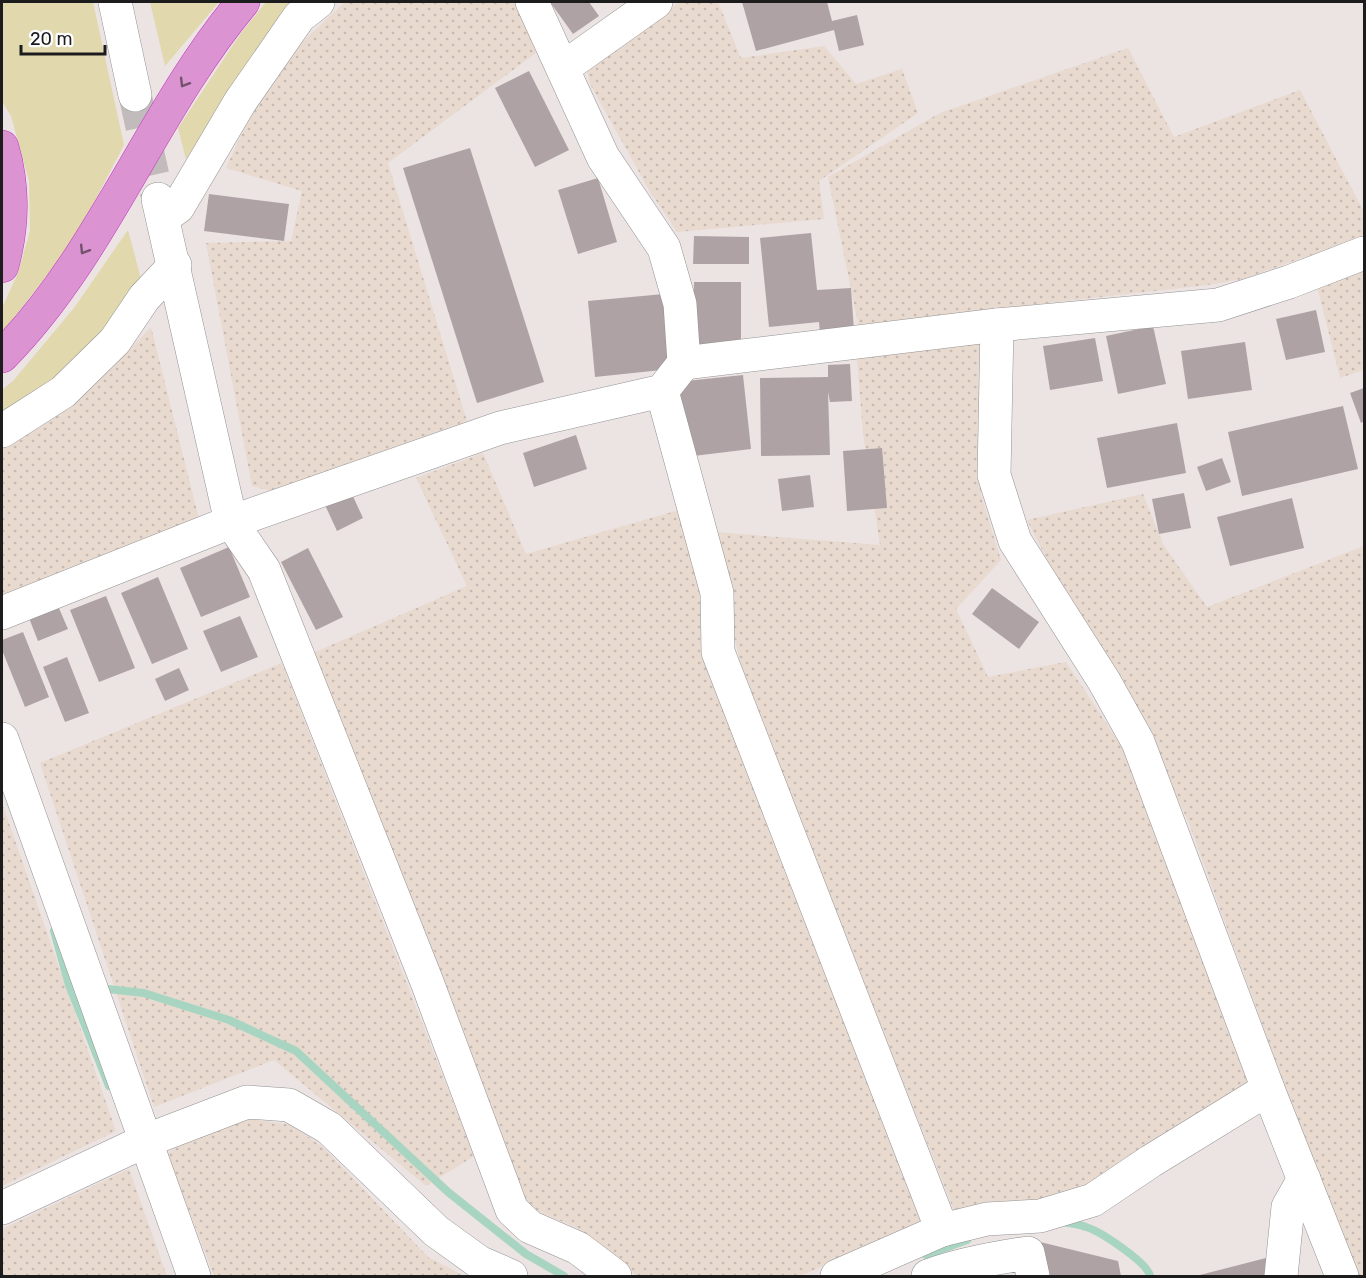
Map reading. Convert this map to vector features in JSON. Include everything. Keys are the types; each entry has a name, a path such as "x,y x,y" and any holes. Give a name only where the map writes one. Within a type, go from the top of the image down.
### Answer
{"highway":[{"path":"2,356 49,303 112,204 194,66 243,2"},
{"path":"2,147 10,182 11,216 7,249 2,266"}],"street":[{"path":"115,2 135,95"},
{"path":"318,2 299,18 240,102 178,207 161,208 231,522 264,570 427,982 512,1210 530,1227 578,1248 615,1276"},
{"path":"2,613 231,522 500,429 662,392 684,363 680,304 663,248 603,157 532,2"},
{"path":"563,68 656,2"},
{"path":"684,363 997,325 1218,304 1289,282 1365,253"},
{"path":"2,431 63,392 115,342 144,298 175,265"},
{"path":"997,325 994,475 1015,541 1104,681 1138,742 1268,1089 1342,1276"},
{"path":"662,392 717,593 718,652 942,1230"},
{"path":"2,739 194,1276"},
{"path":"837,1276 942,1230 987,1219 1040,1216 1093,1200 1151,1161 1268,1089"},
{"path":"2,1208 145,1141 247,1102 290,1105 329,1128 436,1231 479,1262 511,1276"},
{"path":"1281,1276 1288,1207 1304,1179"},
{"path":"928,1276 946,1269 992,1258 1028,1253 1033,1276"}],"shaded area":[{"path":"2,2 93,2 124,145 80,229 2,333 2,308 18,273 30,231 29,181 11,116 2,101"},
{"path":"150,2 219,2 165,66"},
{"path":"266,2 307,2 241,73 186,159 178,128 241,33"},
{"path":"345,2 517,2 536,53 388,163 467,421 271,491 252,486 206,243 291,241 302,191 226,168 243,131 281,62"},
{"path":"680,2 718,2 741,58 824,46 856,84 902,69 918,113 819,181 824,219 677,232 649,190 590,84 586,66"},
{"path":"1128,48 1174,137 1300,90 1364,212 1364,236 1243,279 859,328 828,177 940,113"},
{"path":"128,230 141,279 113,325 77,363 2,418 2,390 13,381 74,308"},
{"path":"1364,266 1364,370 1340,378 1317,286"},
{"path":"151,327 199,519 2,598 2,446 109,371"},
{"path":"981,341 981,495 1001,560 956,609 988,677 1066,662 1122,747 1251,1081 1076,1193 1023,1204 954,1211 744,678 729,615 716,532 880,545 863,433 857,359"},
{"path":"483,453 526,554 679,510 922,1223 800,1276 636,1276 630,1268 577,1228 524,1205 313,653 467,586 416,478"},
{"path":"1143,494 1163,544 1207,607 1364,546 1364,1276 1354,1276 1188,821 1144,727 1079,624 1027,520"},
{"path":"282,663 474,1156 426,1186 274,1060 154,1107 40,763"},
{"path":"2,803 116,1131 2,1186"},
{"path":"251,1119 292,1125 324,1148 428,1257 464,1276 214,1276 167,1153 208,1131"},
{"path":"129,1169 167,1276 2,1276 2,1229"}],"building":[{"path":"550,2 589,2 599,16 573,34"},
{"path":"742,2 827,2 832,21 857,15 864,45 839,51 834,30 756,51"},
{"path":"529,71 569,150 535,167 495,88"},
{"path":"470,148 544,382 477,403 403,168"},
{"path":"598,178 617,242 578,254 558,190"},
{"path":"209,194 289,204 284,241 204,231"},
{"path":"811,233 817,290 851,288 854,331 820,333 819,322 769,327 760,238"},
{"path":"694,236 749,237 749,264 693,264"},
{"path":"694,282 741,282 741,346 693,346"},
{"path":"664,294 671,369 595,377 588,301"},
{"path":"1316,310 1325,352 1286,360 1276,319"},
{"path":"1153,326 1166,384 1118,394 1106,336"},
{"path":"1095,338 1103,381 1050,390 1043,346"},
{"path":"1245,342 1252,390 1188,399 1181,351"},
{"path":"850,364 852,401 830,402 828,392 830,455 761,456 760,378 828,377 828,365"},
{"path":"743,375 751,449 685,457 677,382"},
{"path":"1364,388 1364,421 1361,423 1350,393"},
{"path":"1343,406 1358,469 1242,496 1228,432"},
{"path":"1177,423 1186,473 1107,488 1097,438"},
{"path":"576,435 587,469 534,487 523,453"},
{"path":"882,448 887,508 847,511 843,451"},
{"path":"1222,458 1231,482 1206,491 1197,467"},
{"path":"810,475 814,507 782,511 778,479"},
{"path":"351,492 363,518 337,531 325,505"},
{"path":"1184,493 1191,528 1159,534 1152,499"},
{"path":"1292,498 1304,548 1230,566 1217,517"},
{"path":"229,547 250,597 201,617 180,568"},
{"path":"308,548 343,617 316,630 281,562"},
{"path":"158,577 188,649 152,664 121,593"},
{"path":"992,588 1039,622 1019,649 972,614"},
{"path":"106,596 135,668 99,682 70,610"},
{"path":"58,606 68,629 38,641 29,618"},
{"path":"240,616 258,657 221,672 203,631"},
{"path":"23,632 49,697 25,707 2,650 2,640"},
{"path":"67,657 89,713 65,722 43,667"},
{"path":"179,668 189,690 165,701 155,679"},
{"path":"1036,1241 1118,1261 1121,1276 1045,1276"},
{"path":"1266,1258 1271,1276 1196,1276"}],"waterway":[{"path":"54,931 69,985 109,1086"},
{"path":"99,988 144,993 229,1020 296,1051 448,1192 526,1254 564,1276"},
{"path":"1062,1222 1083,1226 1102,1235 1133,1256 1150,1276"},
{"path":"926,1255 967,1240"}],"tunnel":[{"path":"135,95 158,199"}]}
